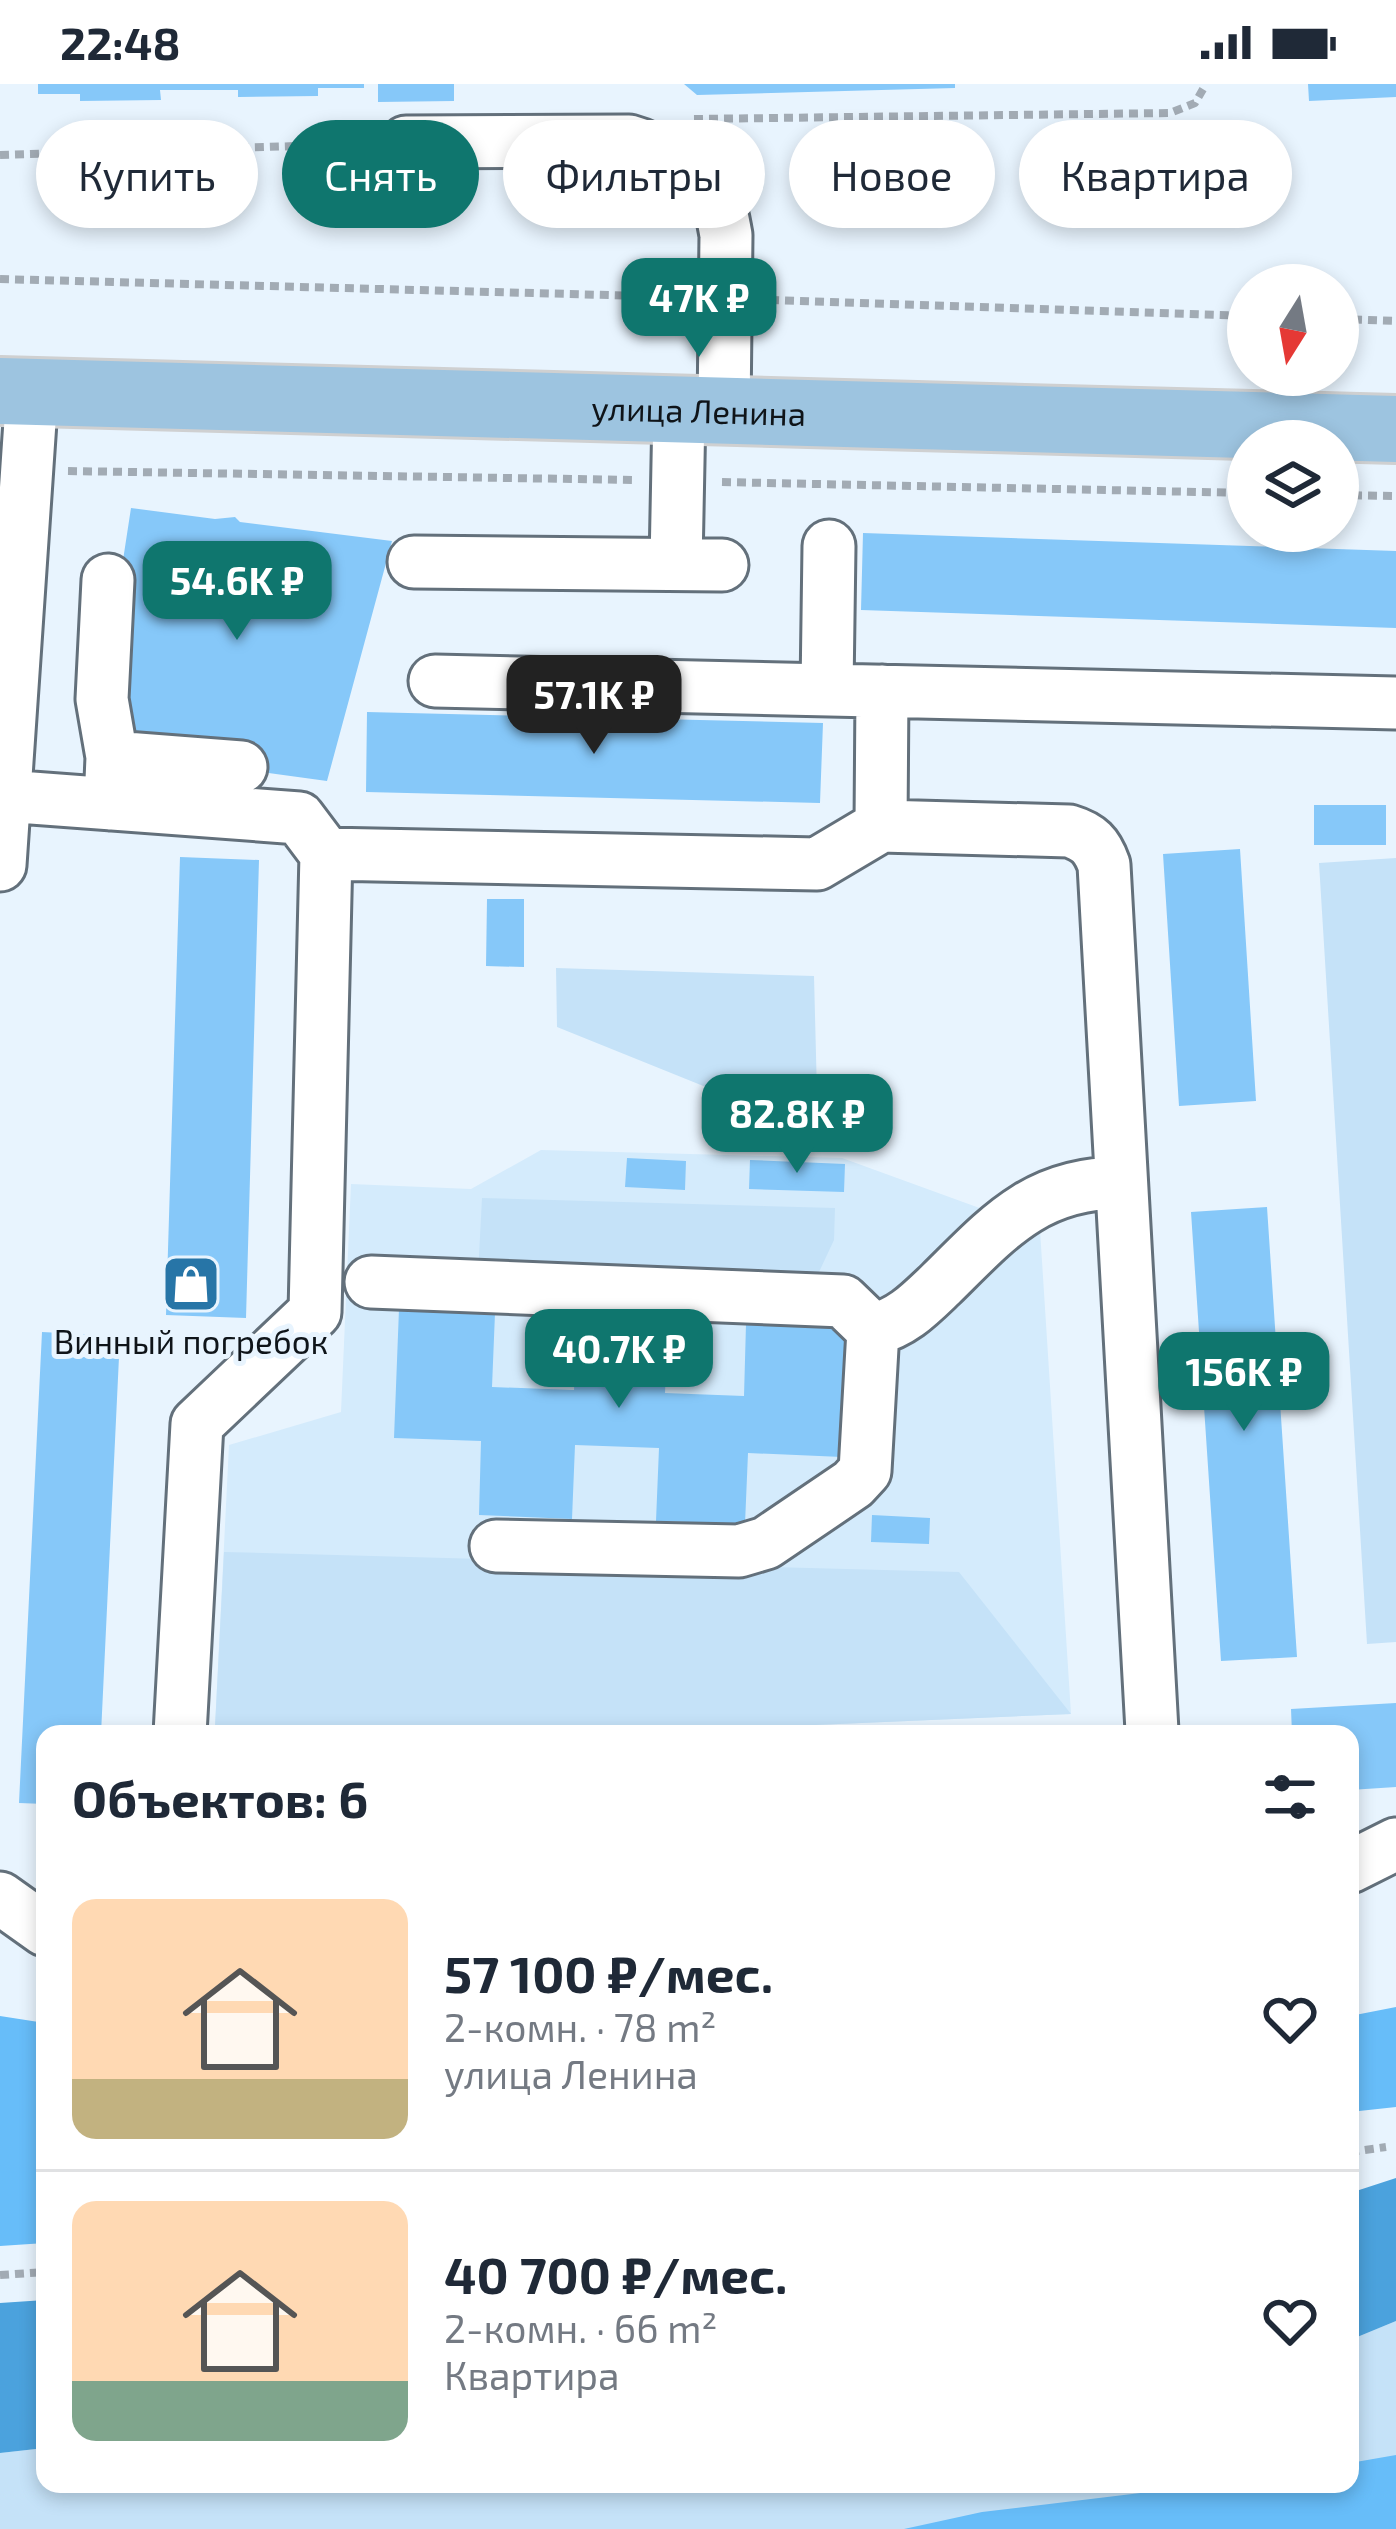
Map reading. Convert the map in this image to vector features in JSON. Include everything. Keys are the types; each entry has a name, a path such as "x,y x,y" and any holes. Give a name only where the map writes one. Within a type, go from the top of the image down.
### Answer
{"main road":[{"name":"улица Ленина","path":"16,391 1396,429"}],"street":[{"path":"414,562 699,565 678,481 701,411 726,298 721,209 708,191 649,146 629,141 479,142"},
{"path":"0,866 29,470 16,391"},
{"path":"827,689 830,546"},
{"path":"108,580 102,699 111,780"},
{"path":"435,681 1396,703"},
{"path":"880,826 882,691"},
{"path":"5,796 242,767"},
{"path":"111,780 298,818 326,854 315,1312 197,1424 180,1725"},
{"path":"326,854 817,864 880,826 1069,831 1086,836 1104,865 1152,1725"},
{"path":"873,1330 906,1318 1007,1219 1036,1200 1085,1186 1120,1183"},
{"path":"371,1282 843,1301 873,1330 865,1471 766,1543 739,1551 496,1546"},
{"path":"1359,1863 1396,1844"},
{"path":"0,1898 36,1924"}],"path":[{"path":"692,119 1170,113 1195,104 1206,84"},
{"path":"0,155 282,146"},
{"path":"0,279 1227,315"},
{"path":"1359,320 1396,321"},
{"path":"29,470 1227,493"},
{"path":"1359,495 1396,496"},
{"path":"1359,2151 1386,2147"},
{"path":"0,2275 36,2273"}],"shaded area":[{"path":"1396,858 1396,1642 1367,1644 1319,863"},
{"path":"556,968 814,976 817,1094 743,1102 557,1027"},
{"path":"541,1150 842,1158 1040,1230 1071,1714 815,1725 215,1725 229,1445 341,1412 351,1184 471,1189"},
{"path":"482,1198 835,1208 834,1240 812,1287 478,1275"},
{"path":"224,1552 959,1572 1071,1714 815,1725 215,1725"},
{"path":"1396,2007 1396,2107 1359,2111 1359,2014"},
{"path":"0,2016 36,2022 36,2244 0,2246"},
{"path":"1396,2178 1396,2321 1359,2336 1359,2190"},
{"path":"36,2301 36,2449 0,2453 0,2303"},
{"path":"1396,2321 1396,2529 0,2529 0,2453 36,2449 36,2493 1359,2493 1359,2336"},
{"path":"1396,2455 1396,2529 904,2529 982,2512 1140,2493 1359,2493 1359,2461"}],"building":[{"path":"38,84 364,84 364,88 318,88 318,96 238,97 238,90 160,90 161,100 80,101 80,94 38,94"},
{"path":"378,84 454,84 454,101 378,102"},
{"path":"684,84 955,84 955,88 697,95"},
{"path":"1308,84 1396,84 1396,97 1309,101"},
{"path":"131,508 215,519 235,517 240,522 392,541 327,781 94,749"},
{"path":"863,533 1227,545 1227,552 1396,551 1396,628 861,610"},
{"path":"367,712 823,723 820,803 366,792"},
{"path":"1314,805 1386,805 1386,845 1314,845"},
{"path":"1240,849 1256,1101 1179,1106 1163,854"},
{"path":"180,857 259,860 246,1318 166,1315"},
{"path":"487,899 524,899 524,967 486,966"},
{"path":"627,1158 686,1161 685,1190 625,1187"},
{"path":"750,1160 845,1164 844,1192 749,1189"},
{"path":"1267,1207 1297,1657 1221,1661 1191,1212"},
{"path":"399,1309 495,1313 492,1387 574,1390 577,1316 668,1319 665,1393 744,1396 746,1324 846,1328 842,1457 748,1453 745,1524 656,1521 659,1448 575,1445 572,1519 479,1515 481,1441 394,1438"},
{"path":"42,1332 120,1336 101,1725 36,1725 36,1804 19,1803"},
{"path":"872,1515 930,1518 929,1544 871,1542"},
{"path":"1396,1703 1396,1787 1359,1789 1359,1725 1292,1725 1291,1709"}],"place":[{"name":"Винный погребок","path":"191,1284"}]}
